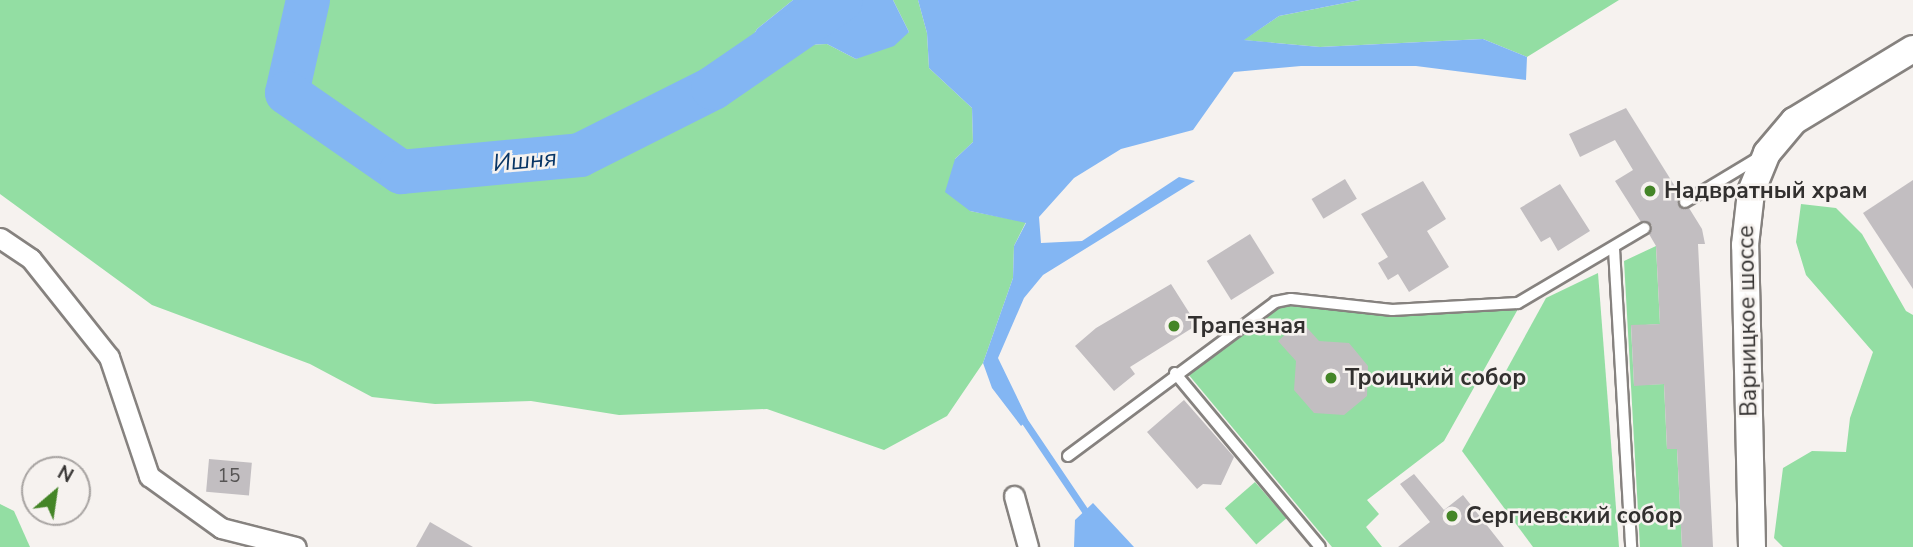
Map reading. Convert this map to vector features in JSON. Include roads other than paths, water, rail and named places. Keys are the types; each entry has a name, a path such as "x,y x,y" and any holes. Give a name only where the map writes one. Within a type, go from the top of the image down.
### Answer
{"street":[{"name":"Варницкое шоссе","path":"1752,547 1745,245 1751,192 1767,152 1794,121 1913,49"},
{"path":"0,238 31,259 109,357 149,476 221,528 296,547"},
{"path":"1014,496 1028,547"}],"lane":[{"path":"1685,202 1767,152"},
{"path":"1068,456 1175,373 1275,302 1291,299 1392,310 1518,303 1614,249 1645,228"},
{"path":"1614,249 1631,547"},
{"path":"1175,373 1320,547"}],"water":[{"path":"793,0 893,0 909,32 894,46 856,59 827,44 779,46 749,55 736,80 713,88 721,58 750,41 757,29"},
{"path":"918,0 1360,0 1279,16 1244,40 1320,47 1483,39 1527,57 1526,80 1416,66 1301,66 1234,72 1193,130 1121,149 1074,178 1039,217 1041,243 1082,241 1179,177 1195,181 1043,275 1024,298 998,358 1028,420 1021,426 992,388 983,363 1013,278 1014,246 1026,223 970,211 945,192 955,159 973,142 972,108 929,68 927,33"},
{"path":"1093,503 1134,547 1074,547 1075,520"}],"waterway":[{"name":"Ишня","path":"308,0 287,93 401,172 580,155 713,88 841,0"},
{"path":"1025,422 1085,511"}],"place":[{"name":"Надвратный храм","path":"1650,191"},
{"name":"Трапезная","path":"1174,326"},
{"name":"Троицкий собор","path":"1331,378"},
{"name":"Сергиевский собор","path":"1452,516"}]}
